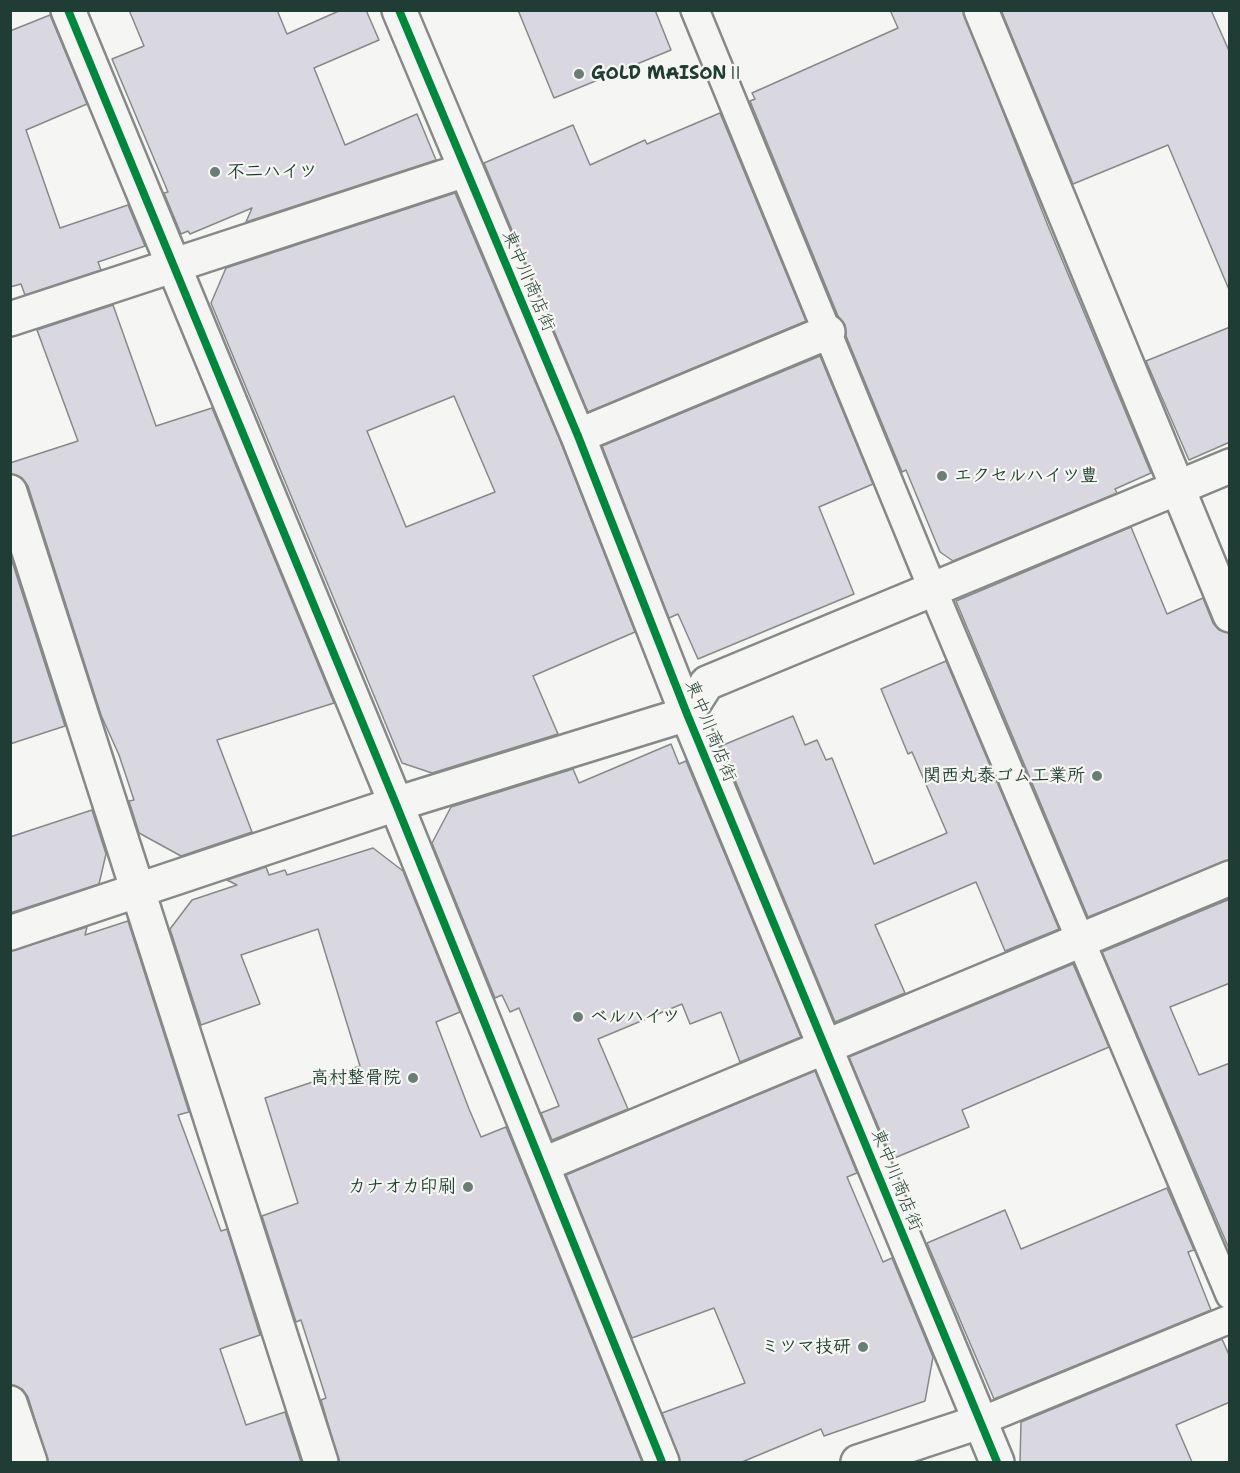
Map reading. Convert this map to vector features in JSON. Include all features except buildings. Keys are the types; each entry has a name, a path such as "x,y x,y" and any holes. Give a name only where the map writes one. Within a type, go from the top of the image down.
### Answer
{"street":[{"path":"68,10 396,804 662,1462"},
{"name":"東中川商店街","path":"399,10 578,436 687,714 997,1462"},
{"path":"981,10 1230,615"},
{"path":"10,319 465,170"},
{"path":"578,436 828,332"},
{"path":"10,933 396,804 687,714 707,683 1230,466"},
{"path":"10,492 321,1462"},
{"path":"542,1165 824,1045 1230,878"},
{"path":"10,1403 30,1462"},
{"path":"858,1462 979,1422"}],"lane":[{"path":"695,10 933,590 1230,1295"},
{"path":"979,1422 1230,1319"}],"cycle path":[{"path":"68,10 396,804 662,1462"},
{"path":"399,10 578,436 687,714 997,1462"}],"place":[{"name":"GOLD MAISONⅡ","path":"579,74"},
{"name":"不二ハイツ","path":"215,172"},
{"name":"エクセルハイツ豊","path":"942,476"},
{"name":"関西丸泰ゴム工業所","path":"1097,776"},
{"name":"ベルハイツ","path":"578,1017"},
{"name":"高村整骨院","path":"413,1078"},
{"name":"カナオカ印刷","path":"468,1187"},
{"name":"ミツマ技研","path":"863,1347"}]}
